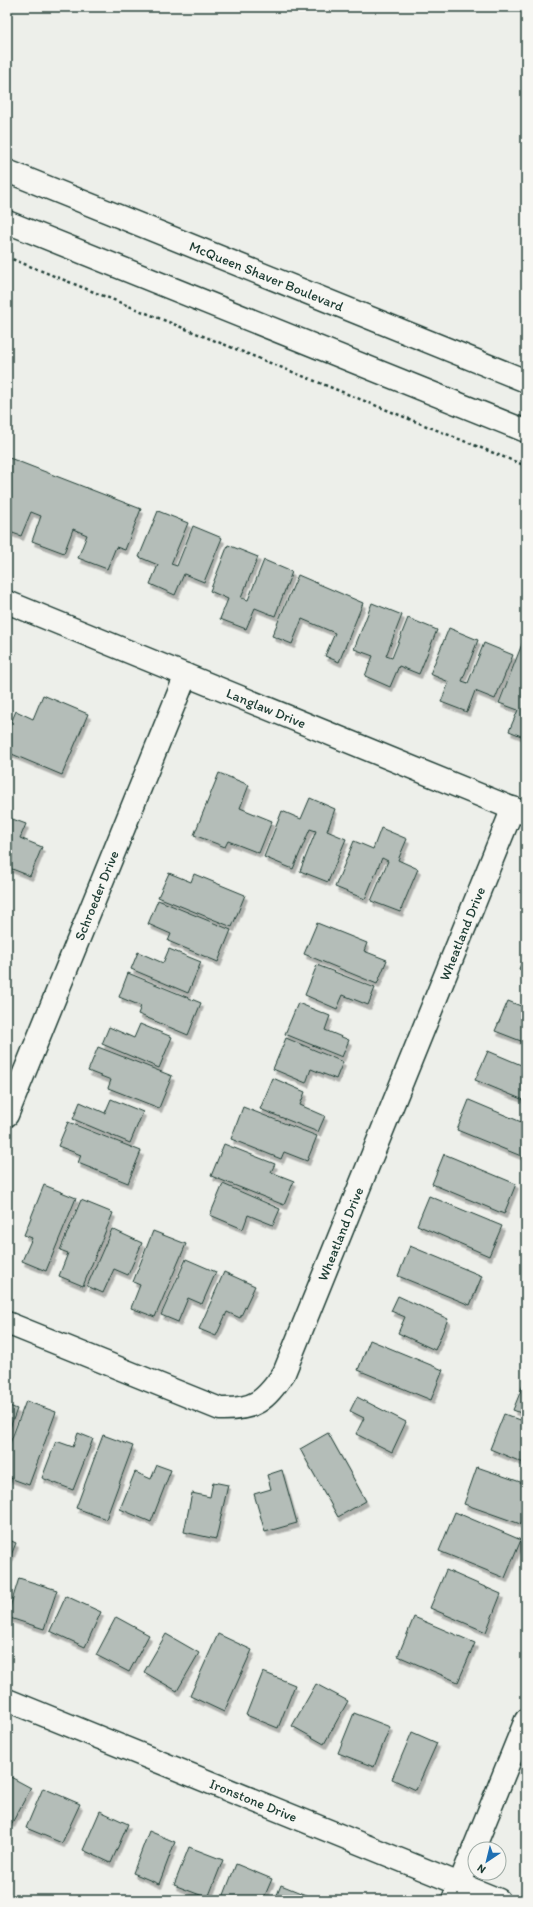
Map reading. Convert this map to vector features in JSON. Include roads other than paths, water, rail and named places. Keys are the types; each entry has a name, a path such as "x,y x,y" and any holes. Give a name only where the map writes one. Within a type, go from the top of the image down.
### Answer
{"street":[{"name":"McQueen Shaver Boulevard","path":"7,171 526,381"},
{"path":"7,222 526,431"},
{"name":"Langlaw Drive","path":"7,602 520,811"},
{"name":"Schroeder Drive","path":"7,1116 186,675"},
{"name":"Wheatland Drive","path":"7,1323 220,1409 236,1409 251,1406 270,1394 284,1373 520,811"},
{"name":"Ironstone Drive","path":"7,1700 456,1892 499,1900"},
{"path":"456,1892 526,1720"}]}
